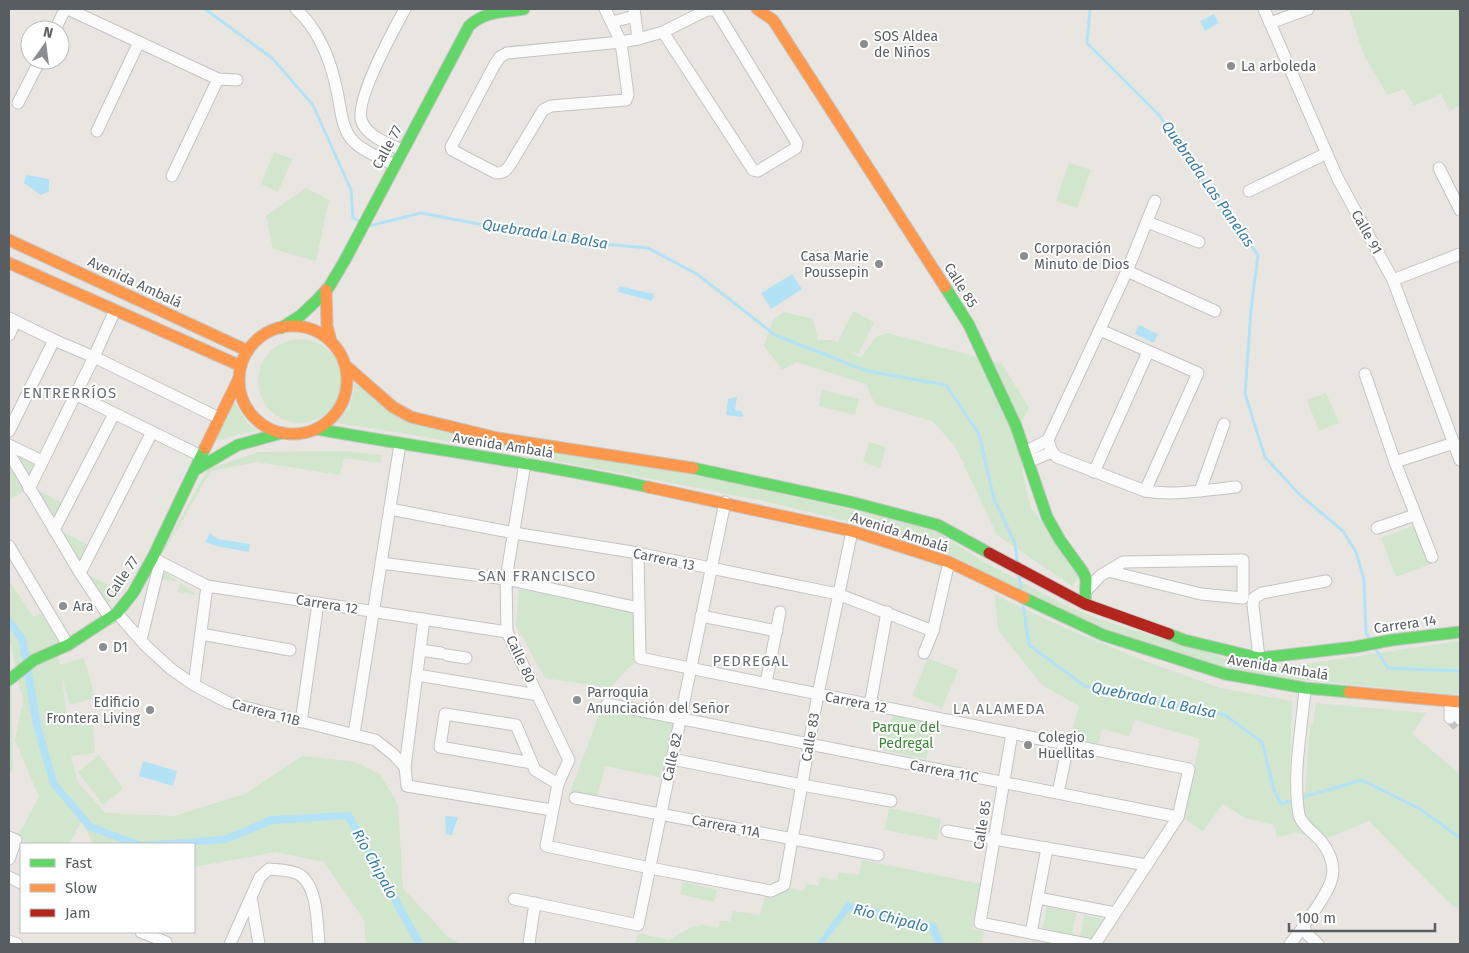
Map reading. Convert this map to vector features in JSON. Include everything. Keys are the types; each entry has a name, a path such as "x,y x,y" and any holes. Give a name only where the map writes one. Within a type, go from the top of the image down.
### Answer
{"main road":[{"name":"Calle 77","path":"281,328 305,313 326,290 345,260 469,26 476,18 486,14 524,9"},
{"name":"Calle 85","path":"757,9 773,20 969,325 1016,426 1038,494 1048,517 1060,540 1086,579 1085,604"},
{"name":"Avenida Ambalá","path":"9,240 248,350"},
{"path":"9,263 241,366"},
{"path":"326,290 327,326 331,341"},
{"path":"298,326 316,331 331,341 340,353 346,366 348,381 346,396 339,410 330,421 317,429 300,434 282,433 268,428 255,419 246,407 241,393 239,378 241,366 248,350 262,336 281,328 298,326"},
{"name":"Avenida Ambalá","path":"346,366 393,407 420,420 498,438 707,470 851,502 938,525 1085,604 1184,640 1258,658 1275,658 1355,647"},
{"name":"Calle 77","path":"12,677 34,660 64,646 113,615 133,593 157,560 201,456 239,378"},
{"name":"Avenida Ambalá","path":"317,429 525,463 725,502 852,531 949,562 1103,635 1225,674 1305,688 1457,702"},
{"path":"195,470 238,445 282,433"},
{"name":"Carrera 14","path":"1355,647 1392,640 1460,632"}],"street":[{"path":"61,20 67,9 218,79 237,80"},
{"path":"296,9 309,21 330,62 346,130 354,142 368,152 394,165"},
{"path":"402,150 377,138 364,127 360,109 372,74 405,9"},
{"path":"605,9 621,42 628,95 626,100 551,106 543,110 510,165 501,173 496,173 451,149 494,64 500,56 507,53 621,42 638,39 663,32 707,10 716,12 797,143 796,148 758,171 753,170 663,32"},
{"name":"Calle 91","path":"1264,9 1337,177 1393,280 1460,460"},
{"path":"1270,23 1308,9"},
{"path":"612,22 634,12 638,39"},
{"path":"97,131 139,42"},
{"path":"18,103 35,70"},
{"path":"172,176 218,79"},
{"path":"1249,190 1326,153"},
{"path":"1439,168 1460,210"},
{"path":"1026,457 1048,440 1100,330 1148,222 1155,201"},
{"path":"1148,222 1199,242"},
{"path":"1393,280 1460,254"},
{"path":"1126,271 1215,311"},
{"path":"29,489 115,310"},
{"path":"9,335 12,320 94,357 219,418"},
{"path":"1100,330 1198,373 1145,491"},
{"path":"9,431 54,340"},
{"path":"1094,472 1148,352"},
{"path":"1365,374 1414,515 1432,557"},
{"path":"75,394 201,456"},
{"path":"54,530 114,414"},
{"path":"1200,491 1224,424"},
{"path":"80,573 152,432"},
{"path":"1048,440 1052,452 1057,457 1145,491 1157,493 1236,487"},
{"path":"1395,462 1454,443"},
{"path":"354,734 400,444"},
{"path":"9,445 42,461"},
{"path":"1026,457 1052,452"},
{"name":"Carrera 11B","path":"9,453 80,573 113,615 171,670 194,685 229,703 375,740 393,754 405,767"},
{"name":"Calle 80","path":"525,463 506,579 508,632 568,760 558,784 546,846 650,868"},
{"name":"Calle 82","path":"535,903 638,925 725,502"},
{"name":"Carrera 13","path":"390,509 514,533 638,553 838,594 933,631"},
{"path":"1377,528 1414,515"},
{"name":"Calle 83","path":"650,868 771,891 784,885 818,694 852,531"},
{"path":"9,546 64,646"},
{"name":"Carrera 12","path":"638,553 640,658 1189,769 1178,817"},
{"path":"141,640 157,560"},
{"name":"Carrera 12","path":"157,560 207,586 508,632"},
{"path":"1086,591 1104,574 1122,562 1242,560 1243,598 1201,594 1104,574"},
{"path":"924,653 933,631 949,562"},
{"path":"381,563 506,579 634,607"},
{"path":"1258,658 1254,598 1262,593 1326,581"},
{"path":"194,685 207,586"},
{"path":"301,722 318,603"},
{"path":"766,683 780,612"},
{"path":"870,704 887,612"},
{"path":"701,616 777,631"},
{"path":"424,619 405,767 407,786 552,810"},
{"path":"201,634 290,650"},
{"path":"420,650 466,658"},
{"path":"417,675 538,695"},
{"path":"1290,944 1329,890 1333,876 1332,861 1325,847 1299,818 1296,784 1305,688"},
{"path":"1457,702 1457,723"},
{"name":"Carrera 11C","path":"607,704 1178,817"},
{"path":"532,763 440,748 445,714 516,725 535,770 558,784"},
{"name":"Calle 85","path":"1012,733 996,838 980,922 1031,933"},
{"path":"1058,793 1068,744"},
{"path":"672,759 802,785 891,800"},
{"name":"Carrera 11A","path":"575,798 878,855"},
{"path":"1095,944 1178,817"},
{"path":"948,831 1147,866"},
{"path":"9,859 12,839"},
{"path":"1047,848 1031,933 1087,944"},
{"path":"230,944 260,877 269,869 299,874 308,884 313,894 319,944"},
{"path":"251,897 259,944"},
{"path":"1038,898 1115,913"},
{"path":"514,899 535,903 530,944"},
{"path":"1304,926 1306,933 1318,944"},
{"path":"143,933 166,943"},
{"path":"9,941 17,944"}],"green space":[{"path":"1349,9 1460,9 1460,105 1450,111 1441,94 1414,106 1404,89 1387,95 1363,53"},
{"path":"274,152 292,159 278,192 261,184"},
{"path":"1069,163 1091,170 1077,208 1056,201"},
{"path":"306,188 329,200 316,261 273,249 266,216"},
{"path":"853,311 874,322 858,354 849,350 861,358 875,337 888,333 1002,364 1029,408 1018,430 1023,475 1031,508 1082,572 1072,586 997,535 955,446 932,421 875,404 866,384 796,362 782,370 764,346 773,320 784,312 813,319 818,340 833,340 837,343"},
{"path":"300,339 316,342 330,351 339,365 342,381 339,397 330,411 316,420 300,423 284,420 270,411 261,397 258,381 261,365 270,351 284,342"},
{"path":"355,384 407,422 709,478 853,510 936,531 979,559 1071,608 1114,624 1228,659 1284,667 1460,641 1460,695 1282,678 1216,665 1102,630 940,550 872,527 759,500 621,473 403,433 335,423 350,407"},
{"path":"822,390 859,399 855,415 819,406"},
{"path":"1326,393 1339,423 1319,431 1307,400"},
{"path":"232,399 249,425 258,430 216,440"},
{"path":"869,442 886,447 880,468 863,462"},
{"path":"9,445 42,461 28,488 10,500 9,497"},
{"path":"343,451 382,455 381,463 344,458 340,475 257,462 211,471 164,549 208,469 258,452"},
{"path":"32,487 64,504 54,526"},
{"path":"1417,525 1431,564 1396,577 1381,538"},
{"path":"57,529 90,546 80,567"},
{"path":"162,570 178,582 161,579"},
{"path":"84,573 117,589 106,606"},
{"path":"9,581 34,617 41,613 57,639 59,665 84,658 95,698 70,705 61,674 67,715 92,712 95,753 71,756 78,782 105,813 174,816 245,794 302,756 355,762 380,774 398,804 403,888 448,937 461,944 366,944 364,920 324,862 276,852 195,867 195,843 93,843 82,821 70,843 24,843 25,840 18,836 39,797 15,740 23,701 9,642"},
{"path":"180,583 197,595 178,592"},
{"path":"519,589 640,611 638,660 610,688 545,678 516,626"},
{"path":"995,595 1058,625 1145,661 1220,688 1292,701 1289,801 1305,792 1310,724 1313,724 1316,703 1426,713 1412,734 1460,774 1460,910 1449,903 1369,821 1325,839 1296,833 1277,837 1274,825 1245,818 1223,804 1203,831 1184,819 1200,739 1135,720 1129,736 1102,729 1097,750 1068,745 1079,706 1042,685 998,630"},
{"path":"928,658 958,670 942,708 912,696"},
{"path":"12,681 13,772 9,771 9,687"},
{"path":"602,707 676,720 663,778 605,766 597,799 569,795"},
{"name":"Parque del Pedregal","path":"896,713 934,721 926,759 877,749 881,733"},
{"path":"99,755 123,789 103,805 78,772"},
{"path":"889,808 941,819 937,840 885,830"},
{"path":"862,860 981,884 972,929 984,932 982,944 635,944 638,933 669,940 690,928 702,925 718,928 721,921 730,921 733,911 760,915 765,897 788,888 803,891 806,884 818,886 820,877 837,880 839,872 859,875"},
{"path":"683,882 717,890 714,902 680,894"},
{"path":"1047,907 1076,913 1072,935 1042,929"},
{"path":"1084,915 1106,920 1091,940 1080,938"}],"water":[{"path":"1214,14 1219,23 1205,31 1200,21"},
{"path":"26,175 49,179 49,191 41,195 24,183"},
{"path":"792,274 802,289 771,309 761,293"},
{"path":"619,286 654,294 652,301 618,292"},
{"path":"1139,325 1158,334 1154,343 1135,334"},
{"path":"737,397 735,410 742,411 743,417 726,415 728,399"},
{"path":"210,533 218,539 250,544 249,552 205,542"},
{"name":"Río Chipalo","path":"9,615 26,638 41,725 57,782 93,824 142,842 224,836 271,816 351,812 424,944 415,944 346,819 273,824 226,843 195,845 195,843 123,843 88,830 50,785 33,725 19,642 9,627"},
{"path":"143,761 177,771 173,786 139,776"},
{"path":"445,816 458,817 452,835 446,834"},
{"name":"Río Chipalo","path":"847,902 936,924 944,944 935,944 930,930 849,911 823,944 817,944"}],"waterway":[{"name":"Quebrada La Balsa","path":"205,9 272,58 313,105 351,190 353,218 359,221"},
{"name":"Quebrada Las Panelas","path":"1090,9 1087,43 1159,115 1211,193 1258,255 1251,310 1245,394 1265,457 1299,494 1343,531 1356,552 1364,579 1366,633 1370,639"},
{"name":"Quebrada La Balsa","path":"369,226 421,213 568,241 648,248 697,274 775,335 867,371 946,385 979,434 994,499 1015,543 1017,560"},
{"name":"Quebrada La Balsa","path":"1019,576 1021,590"},
{"name":"Quebrada La Balsa","path":"1023,603 1029,645 1085,686 1225,715 1262,742 1274,790 1281,804 1294,800"},
{"path":"1375,648 1388,668 1460,671"},
{"path":"1300,798 1362,780 1420,809 1460,838"}],"tunnel":[{"path":"1450,718 1458,727"}],"traffic: fast":[{"path":"281,328 300,316 329,287 469,26 488,15 524,9"},
{"path":"945,287 969,325 1016,426 1047,517 1060,540 1083,572 1086,579 1085,604"},
{"path":"317,429 607,478 648,487"},
{"path":"195,470 238,445 282,433"},
{"path":"9,680 34,660 68,645 117,613 133,593 153,557 205,448"},
{"path":"693,468 851,502 938,525 989,553"},
{"path":"1024,598 1103,635 1225,674 1305,688 1349,692"},
{"path":"1169,634 1184,640 1259,658 1460,632"}],"traffic: slow":[{"path":"757,9 773,20 945,287"},
{"path":"9,240 248,351"},
{"path":"9,263 241,366"},
{"path":"326,290 327,326 331,341"},
{"path":"293,326 314,330 331,342 343,359 347,380 343,401 331,418 314,430 293,434 272,430 255,418 243,401 239,380 243,359 255,342 272,330 293,326"},
{"path":"346,366 393,407 411,417 498,438 693,468"},
{"path":"205,448 239,378"},
{"path":"648,487 852,531 949,562 1024,598"},
{"path":"1349,692 1460,702"}],"traffic: jam":[{"path":"989,553 1085,604 1169,634"}],"place":[{"name":"SOS Aldea de Niños","path":"864,44"},
{"name":"La arboleda","path":"1231,66"},
{"name":"Corporación Minuto de Dios","path":"1024,256"},
{"name":"Casa Marie Poussepin","path":"879,264"},
{"name":"Ara","path":"63,606"},
{"name":"D1","path":"103,647"},
{"name":"Parroquia Anunciación del Señor","path":"577,700"},
{"name":"Edificio Frontera Living","path":"150,710"},
{"name":"Colegio Huellitas","path":"1028,745"}],"district":[{"name":"ENTRERRÍOS","path":"70,393"},
{"name":"SAN FRANCISCO","path":"537,576"},
{"name":"PEDREGAL","path":"751,661"},
{"name":"LA ALAMEDA","path":"999,709"}]}
